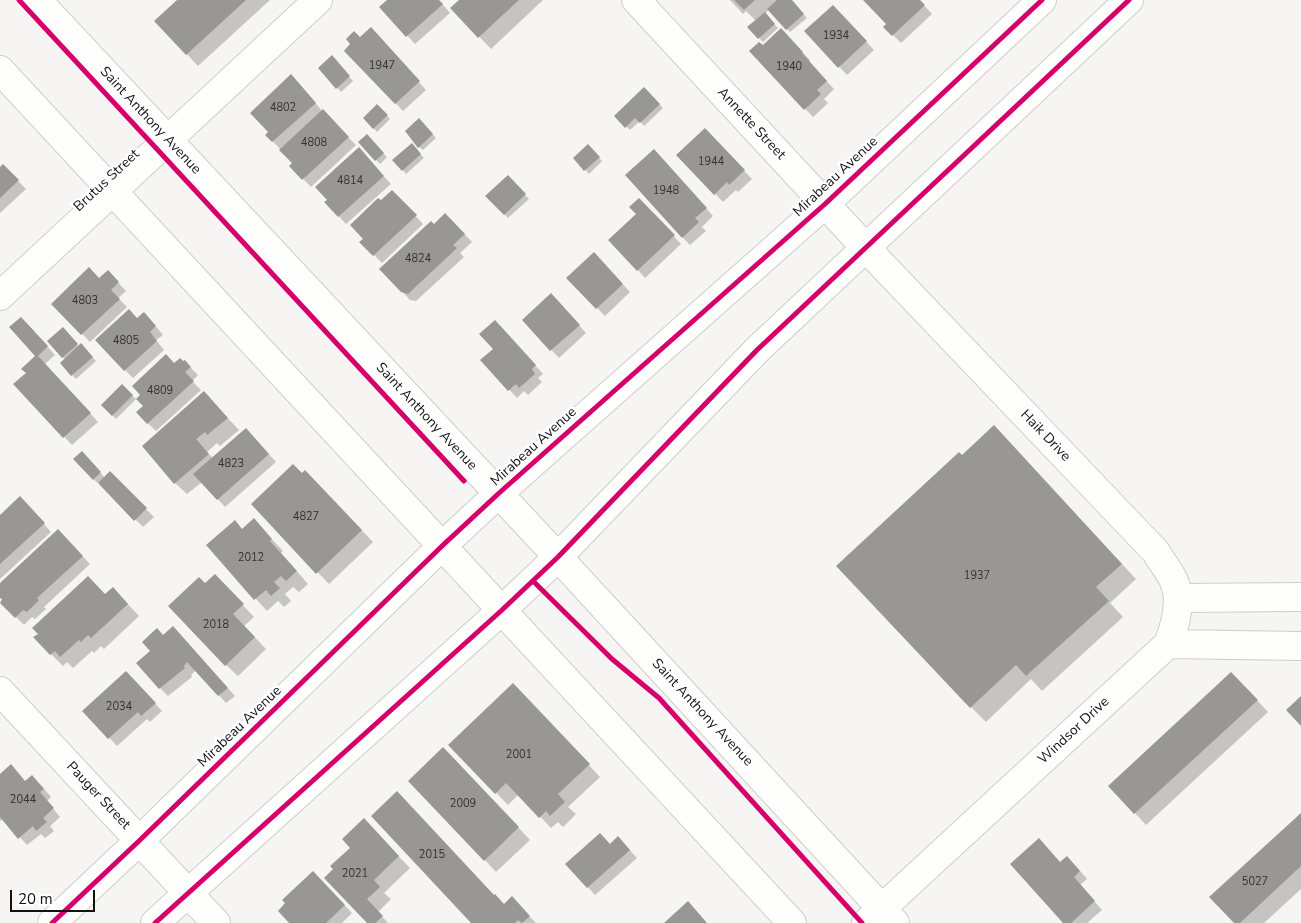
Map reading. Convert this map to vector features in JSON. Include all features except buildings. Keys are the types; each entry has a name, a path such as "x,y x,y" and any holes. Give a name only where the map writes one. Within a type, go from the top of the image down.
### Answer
{"street":[{"name":"Saint Anthony Avenue","path":"37,0 558,557 881,918"},
{"name":"Brutus Street","path":"0,296 318,0"},
{"name":"Annette Street","path":"636,0 865,247"},
{"name":"Mirabeau Avenue","path":"52,923 442,546 825,204 1042,0"},
{"path":"155,923 187,892 502,610 558,557 757,350 1129,0"},
{"path":"0,70 792,923"},
{"name":"Haik Drive","path":"865,247 1156,552 1174,580 1179,598 1174,629 1168,644"},
{"path":"1179,598 1301,596"},
{"path":"1168,644 1301,646"},
{"name":"Windsor Drive","path":"881,918 1168,644"},
{"name":"Pauger Street","path":"0,691 216,923"}],"cycle path":[{"path":"19,0 464,481"},
{"path":"52,923 442,546 825,204 1042,0"},
{"path":"155,923 502,610 558,557 757,350 1129,0"},
{"path":"533,581 612,659 659,698 862,923"}]}
